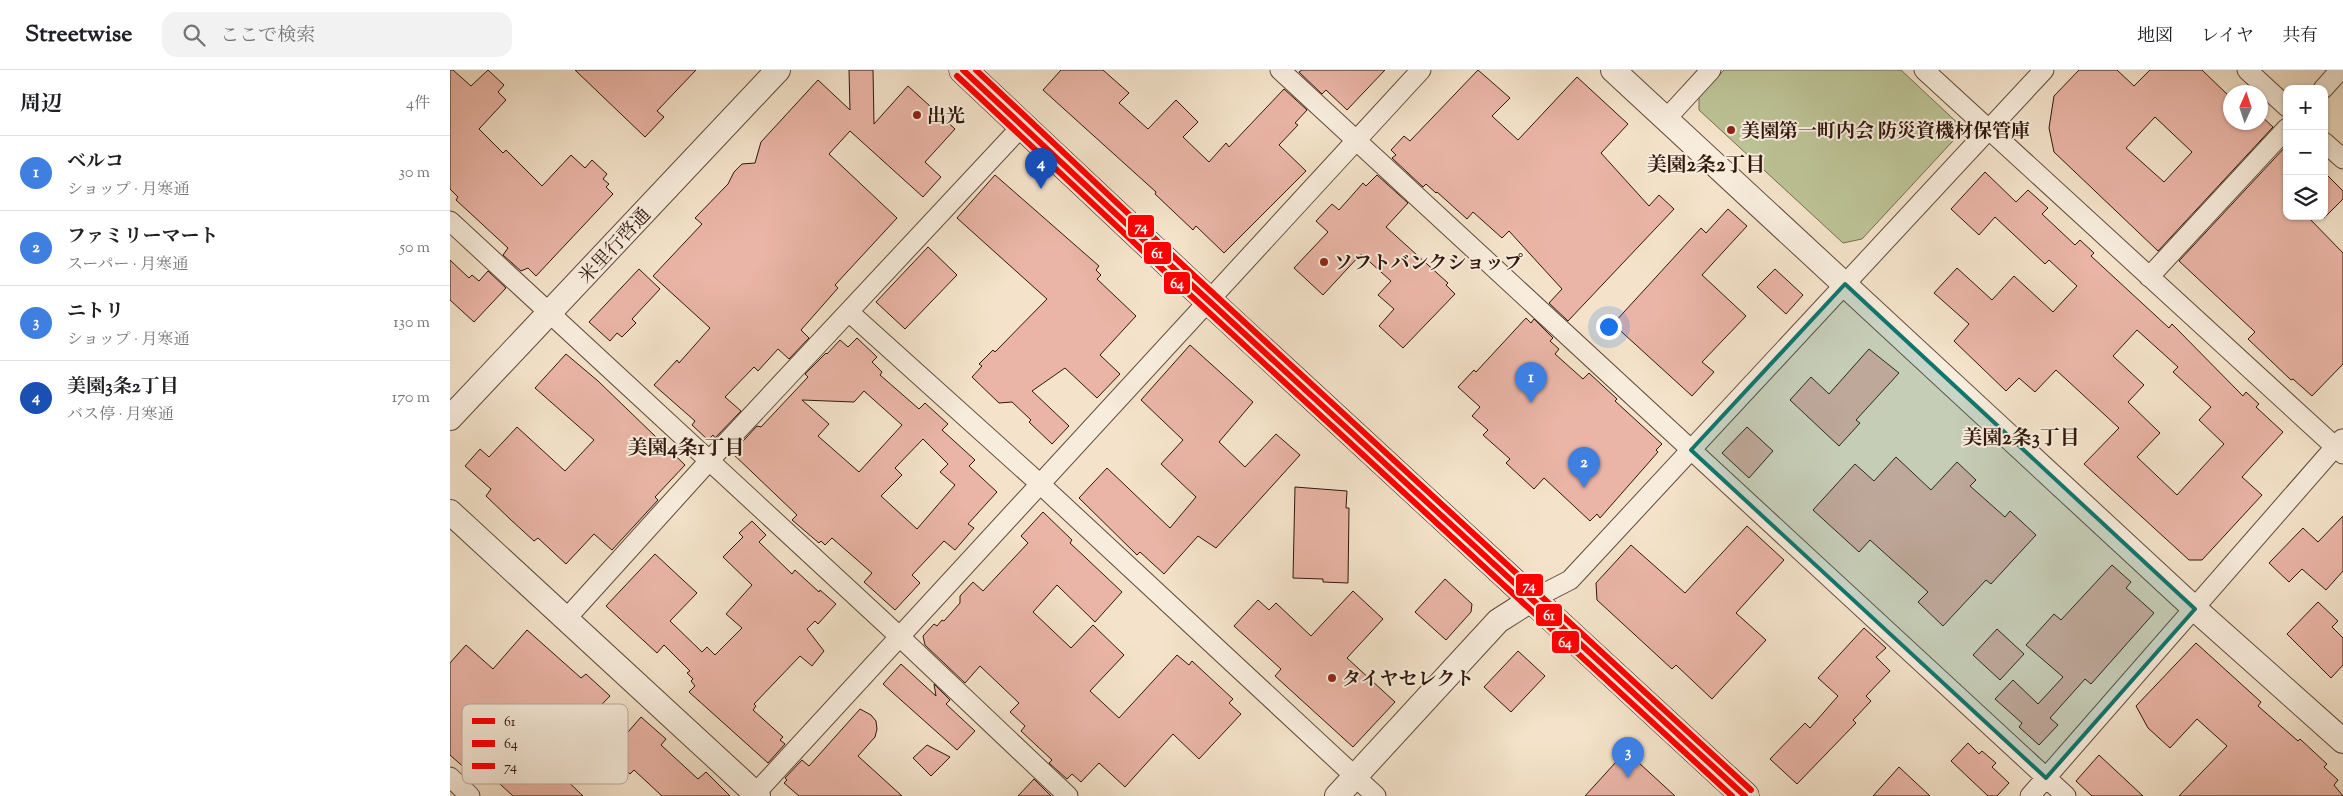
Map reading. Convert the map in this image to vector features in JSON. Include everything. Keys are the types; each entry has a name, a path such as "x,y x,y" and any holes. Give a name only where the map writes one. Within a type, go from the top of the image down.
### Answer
{"highway":[{"path":"963,70 1745,796"}],"street":[{"name":"米里行啓通","path":"450,418 778,70"},
{"path":"1280,70 2066,796"},
{"path":"450,512 756,795 1039,483 1421,70"},
{"path":"1613,70 2195,608 2343,741"},
{"path":"1666,119 1711,70"},
{"path":"1924,70 2149,277 2340,446 2030,796"},
{"path":"1336,796 1498,621 1570,580 2044,70"},
{"path":"2246,70 2283,103"},
{"path":"2327,85 2340,70"},
{"path":"566,619 708,462 1022,126"},
{"path":"2149,277 2285,130"},
{"path":"2328,146 2343,159"},
{"path":"450,221 708,462 900,637 1068,796"},
{"path":"849,312 1039,483 1376,796"},
{"path":"450,777 470,796"}],"highlighted area":[{"path":"1845,284 2195,609 2046,778 1691,450"}],"green space":[{"path":"1724,70 1901,70 1964,129 1862,239 1843,243 1699,110 1699,96"}],"building":[{"path":"450,70 453,70 471,86 488,70 504,85 498,92 506,100 479,129 503,153 506,150 542,186 571,155 585,168 592,160 607,174 603,179 609,184 606,187 613,194 536,276 528,268 521,271 503,255 508,248 456,200 458,197 450,189"},
{"path":"575,70 696,70 657,111 664,117 645,137"},
{"path":"849,70 873,70 874,124 908,86 955,129 925,162 941,177 923,197 850,131 829,154 897,218 835,285 838,288 801,330 809,338 789,359 778,349 758,371 754,367 725,397 741,411 715,438 713,435 708,440 692,425 695,421 654,385 677,360 679,363 710,328 653,276 702,224 695,218 728,184 734,172 742,164 755,163 761,142 818,80 850,110"},
{"path":"1061,70 1103,70 1129,93 1119,103 1148,129 1176,100 1198,122 1183,137 1209,162 1226,143 1229,147 1284,89 1307,110 1295,123 1298,125 1279,145 1306,171 1224,253 1196,226 1193,230 1155,194 1156,192 1043,90"},
{"path":"1302,70 1385,70 1347,110 1326,90 1322,94 1299,72"},
{"path":"1478,70 1510,98 1492,116 1518,140 1577,77 1628,124 1601,153 1649,206 1659,195 1674,209 1568,321 1549,303 1562,289 1509,231 1502,238 1473,212 1467,219 1426,184 1423,187 1392,158 1396,155 1391,150 1404,136 1410,141"},
{"path":"2079,70 2117,70 2134,86 2150,70 2202,70 2223,90 2223,130 2268,130 2268,122 2273,127 2158,251 2054,152 2049,128 2054,96","holes":["2155,117 2192,152 2164,182 2126,148"]},
{"path":"2283,149 2283,220 2311,220 2343,253 2343,364 2312,396 2293,379 2291,380 2248,339 2255,332 2179,261"},
{"path":"1985,172 2016,202 2028,190 2048,208 2042,214 2075,245 2080,240 2094,253 2091,256 2169,328 2172,324 2243,396 2246,392 2259,404 2256,407 2283,432 2242,477 2262,495 2202,560 2189,560 2084,464 2119,428 2056,370 2035,392 2019,378 2006,391 1954,341 1969,324 1934,293 1957,268 1992,300 2014,276 2053,312 2077,286 2049,260 2045,264 1995,217 1979,235 1951,209","holes":["2137,330 2178,367 2173,372 2211,407 2199,420 2224,444 2177,495 2137,457 2160,433 2128,402 2144,385 2113,356"]},
{"path":"995,175 1099,266 1096,270 1101,275 1097,279 1136,316 1100,355 1120,374 1097,398 1065,368 1032,391 1069,426 1052,444 1012,402 999,403 972,377 982,366 979,364 993,350 995,352 1047,299 957,218"},
{"path":"1377,175 1408,203 1386,227 1448,283 1446,285 1455,294 1403,348 1379,326 1394,309 1378,295 1391,281 1361,254 1323,295 1294,268 1328,232 1316,221 1332,204 1339,210 1363,183 1366,186"},
{"path":"2328,176 2343,191 2343,199 2328,214"},
{"path":"1728,209 1747,226 1702,275 1746,316 1702,362 1714,372 1692,396 1613,324 1701,228 1706,233"},
{"path":"928,247 957,275 905,329 876,302"},
{"path":"450,260 469,278 472,275 479,281 488,271 506,288 474,322 450,300"},
{"path":"639,269 660,289 632,319 636,323 622,337 617,333 610,341 589,322"},
{"path":"1775,269 1803,295 1786,314 1757,287"},
{"path":"1526,318 1531,323 1534,319 1553,338 1550,341 1559,349 1555,354 1583,379 1589,373 1617,399 1615,401 1662,444 1656,450 1658,452 1600,518 1597,514 1590,521 1544,478 1534,489 1506,463 1510,459 1483,435 1488,430 1472,416 1480,407 1458,387 1474,370 1476,372"},
{"path":"857,338 877,357 872,362 882,372 880,375 919,409 925,403 948,424 942,430 975,460 969,466 997,492 968,524 974,528 955,550 944,541 912,575 920,583 895,610 864,582 872,573 832,538 825,545 821,541 819,543 792,520 797,515 732,453 757,426 761,427 808,377 805,374 840,340 848,347","holes":["864,391 902,425 859,472 818,436 829,424 802,400 854,402","923,439 948,464 940,472 955,485 917,529 881,496 902,475 895,468"]},
{"path":"1190,345 1253,402 1219,442 1245,467 1276,434 1300,455 1216,548 1198,536 1164,574 1140,552 1137,555 1079,498 1107,468 1170,528 1196,497 1161,464 1183,440 1141,400"},
{"path":"1869,349 1899,373 1856,420 1860,423 1839,446 1790,400 1811,377 1829,394"},
{"path":"566,354 598,381 685,465 655,497 658,500 612,550 594,534 566,564 538,538 534,541 486,496 491,489 465,466 480,449 489,457 517,427 565,471 594,440 535,388"},
{"path":"1747,427 1773,451 1749,478 1722,453"},
{"path":"1896,457 1931,490 1957,462 1976,480 1970,486 2005,517 2010,511 2036,535 1991,584 1986,580 1943,626 1918,602 1928,592 1870,540 1859,552 1813,510 1855,464 1874,481"},
{"path":"1295,487 1347,491 1346,508 1349,508 1348,583 1323,582 1323,579 1293,578"},
{"path":"1043,512 1072,540 1070,543 1122,592 1095,622 1057,585 1033,612 1071,648 1093,625 1124,655 1090,691 1119,718 1177,655 1189,665 1192,661 1233,699 1229,703 1241,714 1199,759 1173,734 1125,787 1099,763 1081,782 1072,774 1067,779 1049,763 1052,760 1021,731 1025,726 1010,712 1019,703 980,666 965,683 925,645 923,636 934,624 937,626 942,620 944,621 960,603 960,596 973,582 983,591 1028,543 1021,536"},
{"path":"2343,516 2343,571 2326,590 2302,569 2289,582 2269,563 2303,528 2318,542"},
{"path":"752,521 766,535 759,542 792,574 795,570 819,592 820,590 836,604 818,624 815,621 807,629 824,651 812,666 800,656 754,704 756,706 753,710 783,737 780,740 785,744 768,763 689,692 695,686 691,681 693,679 687,673 690,671 664,645 657,653 606,606 655,554 697,593 670,621 702,652 707,647 715,655 742,628 726,614 752,585 723,557 743,537 739,533"},
{"path":"1747,526 1784,560 1736,613 1766,640 1712,699 1676,665 1672,669 1597,600 1596,583 1631,545 1685,593"},
{"path":"2112,565 2131,582 2126,588 2154,613 2091,684 2085,679 2050,718 2058,725 2039,745 2019,727 2022,723 1995,699 2013,680 2038,704 2063,677 2026,645 2054,614 2061,620"},
{"path":"1445,579 1472,604 1471,612 1446,640 1415,612"},
{"path":"1353,591 1383,619 1347,658 1395,702 1353,747 1275,676 1281,669 1234,626 1258,600 1269,610 1276,603 1311,636"},
{"path":"2318,602 2338,621 2332,627 2343,638 2343,665 2331,678 2287,634"},
{"path":"1864,628 1886,648 1876,657 1890,671 1866,696 1871,701 1853,720 1856,723 1797,784 1770,759 1805,723 1810,728 1838,696 1818,678"},
{"path":"1997,629 2024,654 2000,680 1973,655"},
{"path":"527,630 581,678 586,674 610,696 602,704 462,704 462,766 450,755 450,663 466,645 493,669"},
{"path":"2196,643 2261,702 2258,706 2298,741 2300,739 2327,764 2324,767 2338,780 2334,785 2343,796 2179,796 2227,746 2197,719 2170,748 2148,728 2136,706"},
{"path":"1518,651 1545,676 1511,712 1484,687"},
{"path":"901,664 936,696 934,684 950,700 946,704 975,731 957,750 883,684"},
{"path":"860,709 871,715 876,721 877,729 875,737 858,756 902,796 799,796 784,783 787,780 785,778 802,760 809,766"},
{"path":"641,717 666,739 661,745 698,779 706,772 730,796 662,796 634,770 630,774 628,772 628,732"},
{"path":"1968,743 1979,754 1982,751 1996,763 1992,767 2009,783 1997,796 1988,796 1951,761"},
{"path":"927,745 950,757 931,776 913,758"},
{"path":"1626,751 1675,796 1585,796"},
{"path":"2099,755 2143,796 2092,796 2076,781"},
{"path":"1899,767 1930,796 1873,796"},
{"path":"1034,779 1051,796 1018,796"},
{"path":"500,784 571,784 583,796 513,796"}],"transit line":[{"name":"61","path":"963,70 1182,276 1745,796"},
{"name":"74","path":"976,70 1188,270 1751,790"},
{"name":"64","path":"957,76 1176,282 1732,796"}],"place":[{"name":"出光","path":"917,115"},
{"name":"美園第一町内会 防災資機材保管庫","path":"1731,130"},
{"name":"美園3条2丁目","path":"1041,189"},
{"name":"ソフトバンクショップ","path":"1324,262"},
{"name":"ベルコ","path":"1531,403"},
{"name":"ファミリーマート","path":"1584,488"},
{"name":"タイヤセレクト","path":"1332,678"},
{"name":"ニトリ","path":"1628,778"}],"district":[{"name":"美園2条2丁目","path":"1706,164"},
{"name":"美園2条3丁目","path":"2021,437"},
{"name":"美園4条1丁目","path":"686,447"}]}
